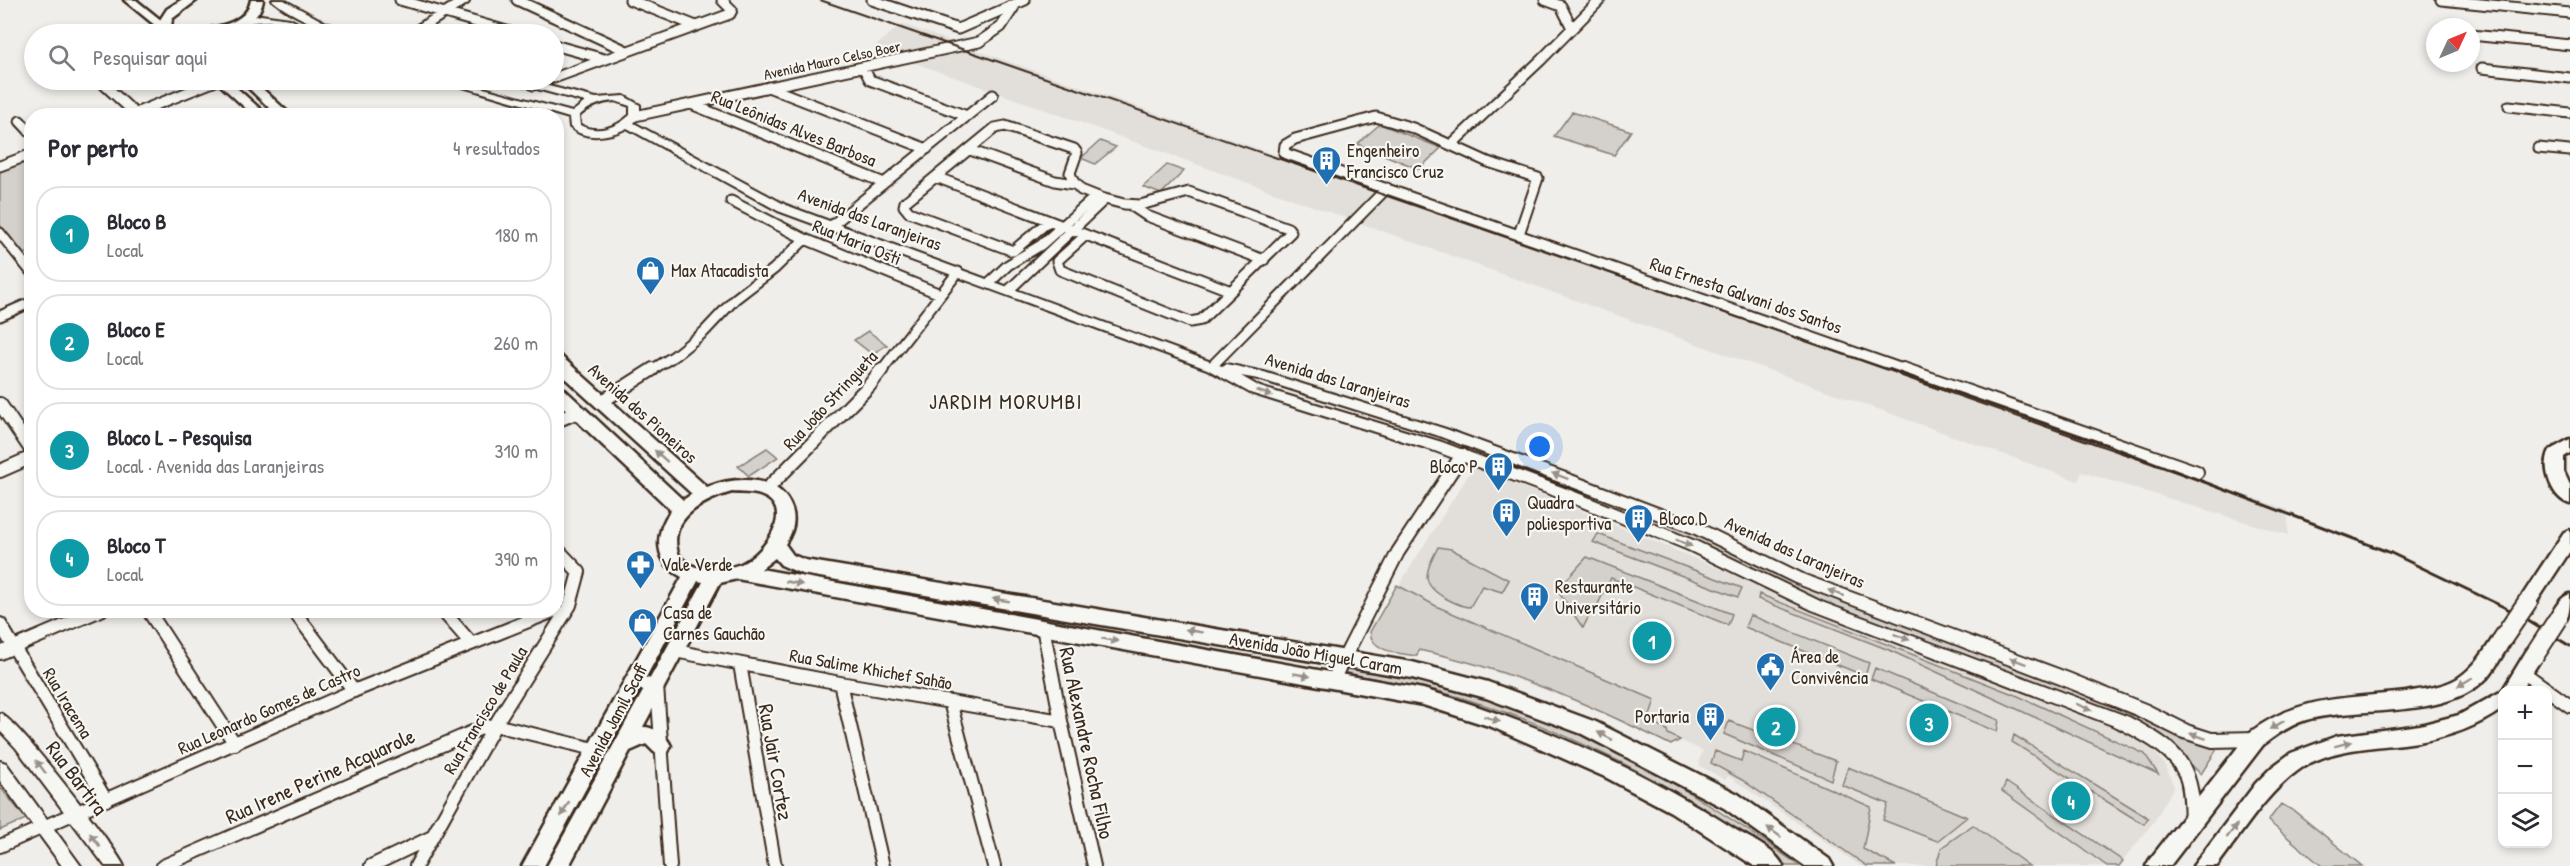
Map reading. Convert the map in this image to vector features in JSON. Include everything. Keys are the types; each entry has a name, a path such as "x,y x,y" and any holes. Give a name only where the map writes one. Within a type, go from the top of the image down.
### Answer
{"main road":[{"path":"129,0 162,24"},
{"path":"145,12 174,9 191,0"},
{"path":"236,24 254,11 257,0"},
{"path":"165,24 174,9"},
{"path":"232,90 253,108"},
{"path":"257,90 277,108"},
{"name":"Avenida dos Pioneiros","path":"564,368 704,495"},
{"path":"564,399 682,510"},
{"path":"2569,498 2556,478 2553,464 2556,454 2570,445"},
{"path":"741,486 766,490 780,501 787,516 784,534 776,546 756,563 737,572 715,576 693,573 677,564 668,550 668,533 682,510 704,495 722,488 741,486"},
{"path":"2157,866 2256,739 2275,725 2306,712 2418,698 2447,691 2479,674 2570,537"},
{"name":"Avenida João Miguel Caram","path":"776,546 787,560 802,567 1412,670 1488,690 1589,728 1731,801 1822,866"},
{"name":"Avenida João Miguel Caram","path":"737,572 1423,697 1510,724 1631,779 1730,836 1772,866"},
{"name":"Avenida Jamil Scaff","path":"533,866 693,573"},
{"name":"Avenida Jamil Scaff","path":"558,866 715,576"},
{"path":"2514,686 2570,601"},
{"path":"2204,866 2258,794 2279,773 2298,761 2315,752 2345,743 2416,734 2457,725 2477,717 2498,702"},
{"path":"624,746 646,735 661,746"}],"street":[{"path":"277,0 321,24"},
{"path":"400,0 482,24"},
{"path":"427,24 465,0"},
{"path":"517,0 627,51"},
{"path":"630,0 696,26"},
{"path":"564,74 732,12 722,0"},
{"path":"872,0 958,29 1025,0"},
{"path":"1545,0 1561,6 1572,28"},
{"path":"1519,234 1538,178 1498,166 1452,144 1600,0"},
{"path":"2441,0 2570,13"},
{"name":"Avenida Mauro Celso Boer","path":"631,120 691,104 979,42 995,35 1007,23 1016,4"},
{"path":"240,22 255,18 274,18 296,24"},
{"path":"2480,36 2570,45"},
{"path":"564,48 604,59"},
{"path":"863,67 870,80 968,116"},
{"path":"2482,68 2570,78"},
{"path":"768,87 927,149"},
{"path":"109,90 128,108"},
{"path":"149,108 195,90"},
{"path":"480,90 545,108"},
{"path":"552,90 595,101"},
{"path":"831,226 993,95"},
{"path":"615,98 631,101 637,110 631,120 609,132 589,133 575,127 574,116 584,106 595,101 615,98"},
{"name":"Rua Leônidas Alves Barbosa","path":"691,104 885,183"},
{"path":"2509,106 2570,113"},
{"path":"564,113 574,116"},
{"name":"Rua Ernesta Galvani dos Santos","path":"1452,144 1390,119 1376,117 1295,139 1286,145 1284,153 2197,472"},
{"name":"Avenida das Laranjeiras","path":"631,120 647,133 772,202 831,226 989,283 1012,287 1212,366 1255,390 1462,455 1693,546 1817,606 2123,722 2156,740 2178,762 2188,778 2193,821"},
{"path":"20,121 24,125"},
{"path":"1014,255 1007,250 904,208 905,202 995,128 1005,126 1074,149 1077,153 1070,173 1074,184 1081,190 1100,198 1132,206 1146,205 1179,192 1189,192 1288,228 1290,235 1201,320 1190,322 1060,270 1057,261 1086,235"},
{"path":"2538,148 2570,151"},
{"path":"970,150 1055,181 1074,184"},
{"path":"0,166 24,157"},
{"path":"936,177 1231,291"},
{"path":"1212,366 1387,188"},
{"path":"1014,255 1041,245 1100,198"},
{"path":"1012,287 1072,230 1100,198"},
{"name":"Rua Maria Osti","path":"731,201 805,239 940,294"},
{"path":"1132,206 1147,216 1264,260"},
{"path":"989,283 1048,221"},
{"path":"0,233 24,263"},
{"path":"601,402 674,356 704,332 735,299 774,268 805,239"},
{"path":"1041,245 1051,250"},
{"path":"1012,287 1014,255"},
{"name":"Rua João Stringueta","path":"766,490 869,386 958,272"},
{"path":"0,316 24,306"},
{"name":"Avenida das Laranjeiras","path":"1212,366 1259,375 1441,432 1569,480 1698,529 1800,579 2063,678 2142,710 2187,732 2212,740 2256,739"},
{"path":"0,404 24,439"},
{"path":"564,418 578,412"},
{"path":"1333,680 1398,552 1462,455"},
{"path":"0,471 24,460"},
{"name":"Rua Francisco de Paula","path":"564,556 579,572 570,605 564,615"},
{"name":"Rua Leonardo Gomes de Castro","path":"564,607 570,605"},
{"path":"0,653 82,618"},
{"path":"153,618 235,744"},
{"path":"299,618 354,691"},
{"path":"449,618 470,642"},
{"name":"Rua Leonardo Gomes de Castro","path":"0,846 354,691 470,642 534,618"},
{"name":"Rua Francisco de Paula","path":"416,866 495,725 562,618"},
{"name":"Rua Iracema","path":"0,624 106,800"},
{"name":"Rua Alexandre Rocha Filho","path":"1042,627 1094,866"},
{"name":"Rua Salime Khichef Sahão","path":"675,651 1061,721"},
{"name":"Rua Jair Cortez","path":"740,664 775,866"},
{"path":"2524,673 2570,706"},
{"path":"633,682 657,686 670,866"},
{"path":"840,682 884,866"},
{"path":"950,702 994,866"},
{"name":"Rua Bartira","path":"0,720 22,743 115,866"},
{"path":"495,725 598,750"},
{"name":"Rua Irene Perine Acquarole","path":"163,866 456,738 495,725"},
{"path":"0,768 72,866"},
{"path":"371,866 430,838"}],"shaded area":[{"path":"902,24 2288,510 2288,535 2082,472 2078,481 873,48"},
{"path":"1572,112 1631,131 1614,155 1554,136"},
{"path":"1380,124 1441,148 1419,169 1357,144"},
{"path":"1100,141 1116,147 1095,164 1081,158"},
{"path":"24,162 23,255 0,225 0,171"},
{"path":"1167,165 1184,171 1161,194 1143,187"},
{"path":"868,331 887,345 872,354 854,340"},
{"path":"1448,441 1626,504 1802,573 2152,718 2217,749 2201,774 2157,732 2115,711 1818,600 1701,543 1449,447"},
{"path":"767,448 778,457 749,476 738,466"},
{"path":"1474,466 1780,594 2145,739 2166,766 2174,787 2155,820 2119,866 1861,866 1728,776 1725,780 1700,766 1699,760 1703,751 1680,740 1671,745 1579,702 1463,661 1419,650 1417,656 1382,649 1370,638 1372,628"},
{"path":"1598,534 1742,588 1738,597 1593,542"},
{"path":"1438,547 1451,549 1509,580 1502,592 1482,586 1470,607 1447,599 1438,594 1428,583 1428,571"},
{"path":"1587,557 1732,614 1728,625 1611,578 1593,614 1590,614 1583,628 1557,590"},
{"path":"1397,585 1438,607 1655,700 1648,721 1667,730 1668,734 1680,740 1671,745 1548,689 1484,667 1419,650 1417,656 1382,648 1372,639 1370,632"},
{"path":"1759,594 2018,696 2145,754 2158,774 1889,650 1758,599"},
{"path":"1750,615 1869,663 1865,676 1745,627"},
{"path":"1350,664 1457,688 1549,720 1636,762 1678,786 1800,866 1786,866 1747,837 1664,785 1576,741 1485,705 1438,691 1344,672 1346,666"},
{"path":"1875,668 1999,720 1997,732 1871,679"},
{"path":"1729,721 1836,761 1831,780 1724,734"},
{"path":"2014,735 2148,818 2144,824 2130,816 2012,742"},
{"path":"1715,751 1741,761 1744,751 1871,807 1863,849 1896,866 1867,866 1742,780 1711,763"},
{"path":"1848,767 1967,817 1937,841 1883,820 1888,804 1842,785"},
{"path":"2006,782 2123,861 2119,866 2107,866 2002,791"},
{"path":"0,787 26,819 0,830"},
{"path":"2281,804 2294,811 2362,866 2322,866 2268,821"},
{"path":"1973,825 2029,866 1936,866 1941,848"}],"railway":[{"path":"820,0 1893,371"},
{"path":"1888,369 2107,445 2391,553 2510,610 2570,646"}],"place":[{"name":"Engenheiro Francisco Cruz","path":"1326,186"},
{"name":"Max Atacadista","path":"650,296"},
{"name":"Bloco P","path":"1499,492"},
{"name":"Quadra poliesportiva","path":"1506,538"},
{"name":"Bloco D","path":"1638,544"},
{"name":"Vale Verde","path":"640,590"},
{"name":"Restaurante Universitário","path":"1534,622"},
{"name":"Bloco B","path":"1652,641"},
{"name":"Casa de Carnes Gauchão","path":"642,648"},
{"name":"Área de Convivência","path":"1770,692"},
{"name":"Bloco L - Pesquisa","path":"1929,723"},
{"name":"Bloco E","path":"1776,727"},
{"name":"Portaria","path":"1710,742"},
{"name":"Bloco T","path":"2071,801"}],"district":[{"name":"JARDIM MORUMBI","path":"1006,401"}]}
